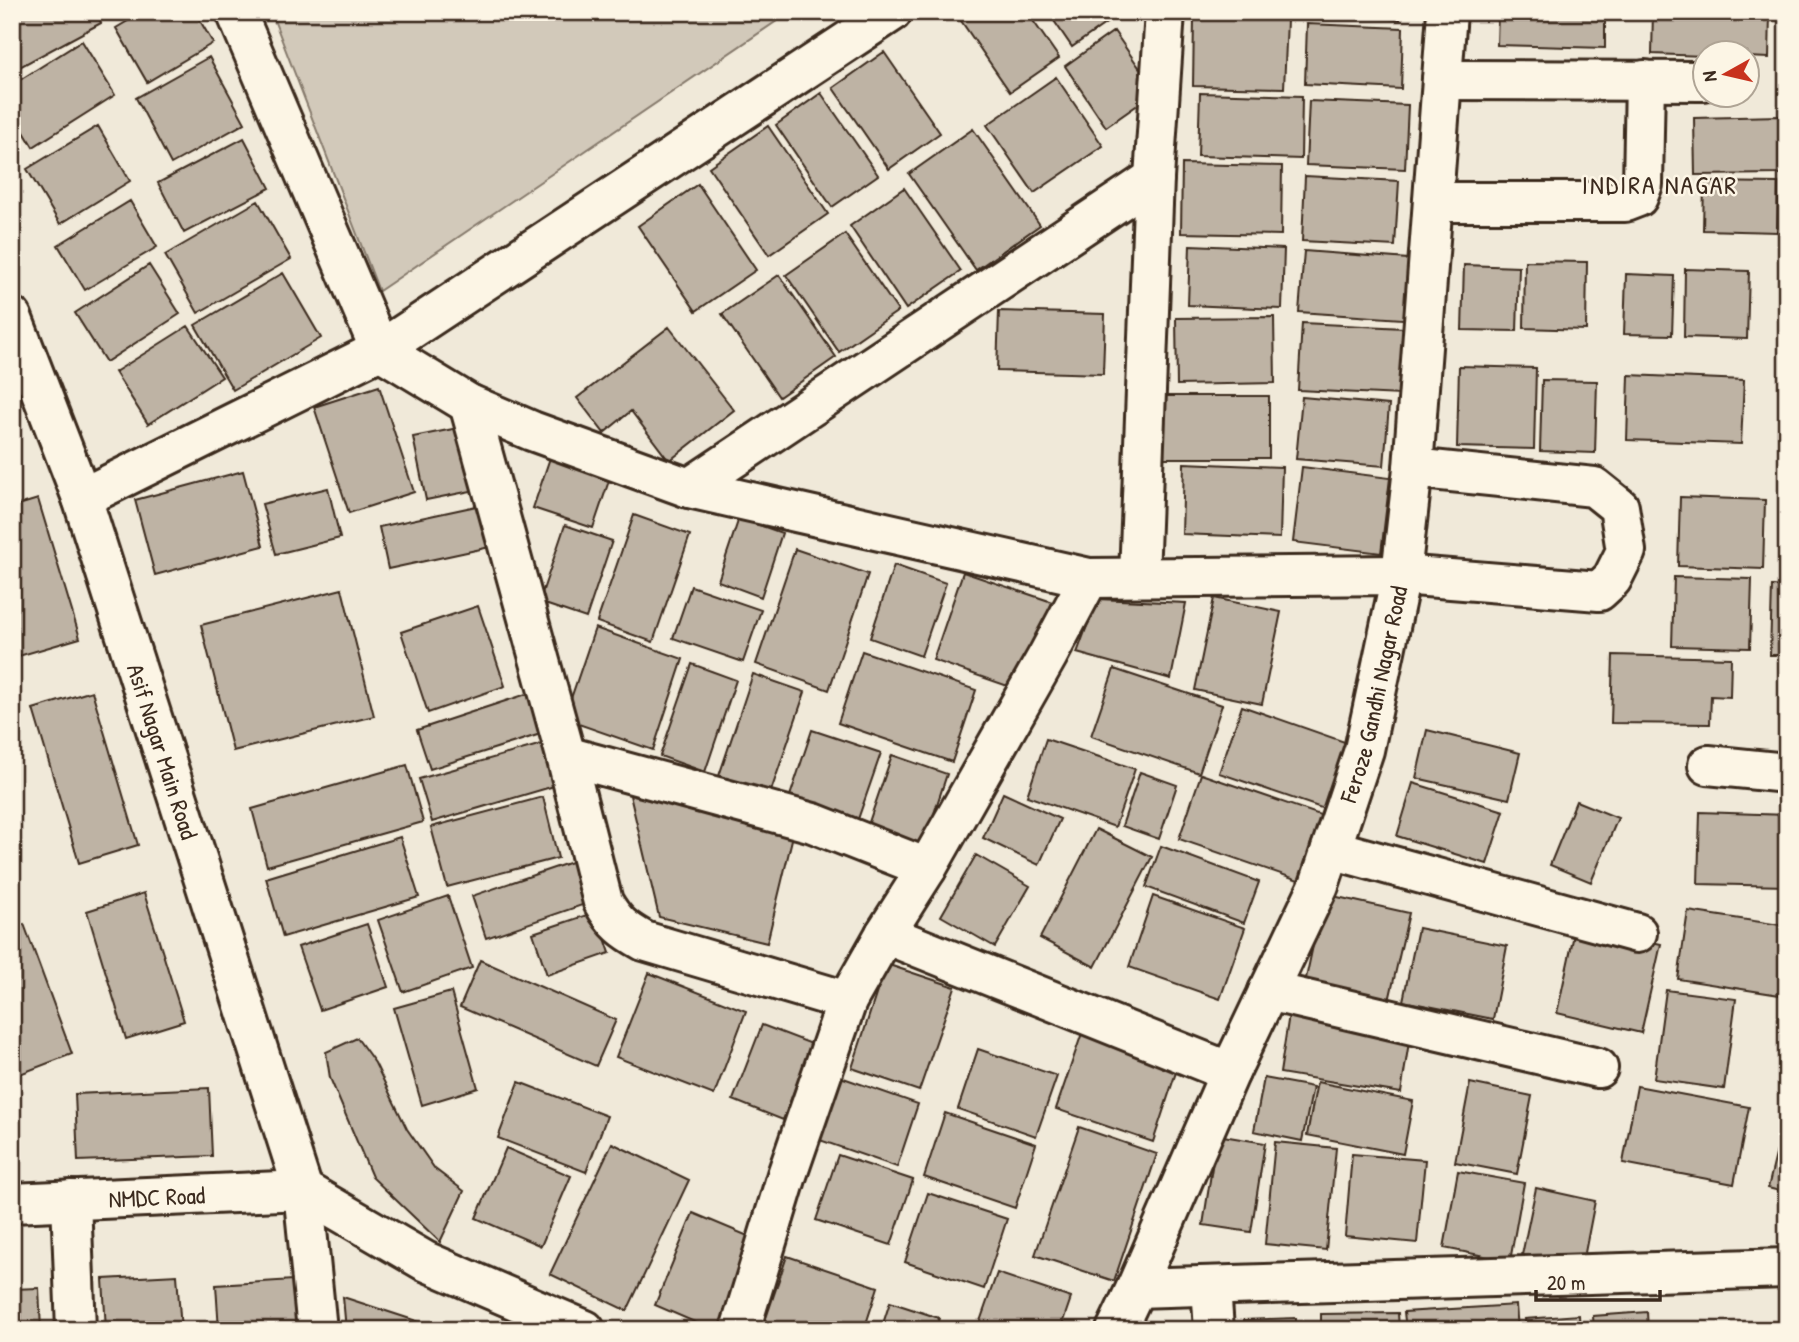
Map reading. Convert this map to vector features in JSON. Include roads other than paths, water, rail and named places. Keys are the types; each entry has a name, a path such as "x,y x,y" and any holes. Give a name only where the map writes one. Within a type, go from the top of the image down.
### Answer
{"street":[{"path":"236,12 380,350 469,404 532,431 689,488 1089,578 1401,575 1599,590 1612,579 1626,551 1619,507 1594,487 1413,468"},
{"path":"82,498 380,350 892,12"},
{"path":"1139,577 1154,178 1165,12"},
{"name":"Feroze Gandhi Nagar Road","path":"1116,1330 1230,1072 1319,885 1364,750 1401,575 1413,468 1447,12"},
{"path":"1442,79 1690,81"},
{"path":"1433,202 1625,202 1638,197 1643,184 1645,80"},
{"path":"689,488 1154,178"},
{"name":"Asif Nagar Main Road","path":"15,330 82,498 303,1190 317,1330"},
{"path":"469,404 566,756 603,902 609,913 625,931 644,941 847,1001"},
{"path":"740,1330 787,1175 847,1001 927,868 1089,578"},
{"path":"566,756 813,823 927,868"},
{"path":"1708,765 1787,774"},
{"path":"1331,849 1637,933"},
{"path":"886,934 1230,1072"},
{"path":"1268,991 1598,1068"},
{"path":"303,1190 425,1261 584,1330"},
{"name":"NMDC Road","path":"12,1203 303,1190"},
{"path":"71,1200 76,1330"},
{"path":"1136,1288 1787,1268"},
{"path":"1210,1286 1213,1330"}],"district":[{"name":"INDIRA NAGAR","path":"1660,184"}]}
